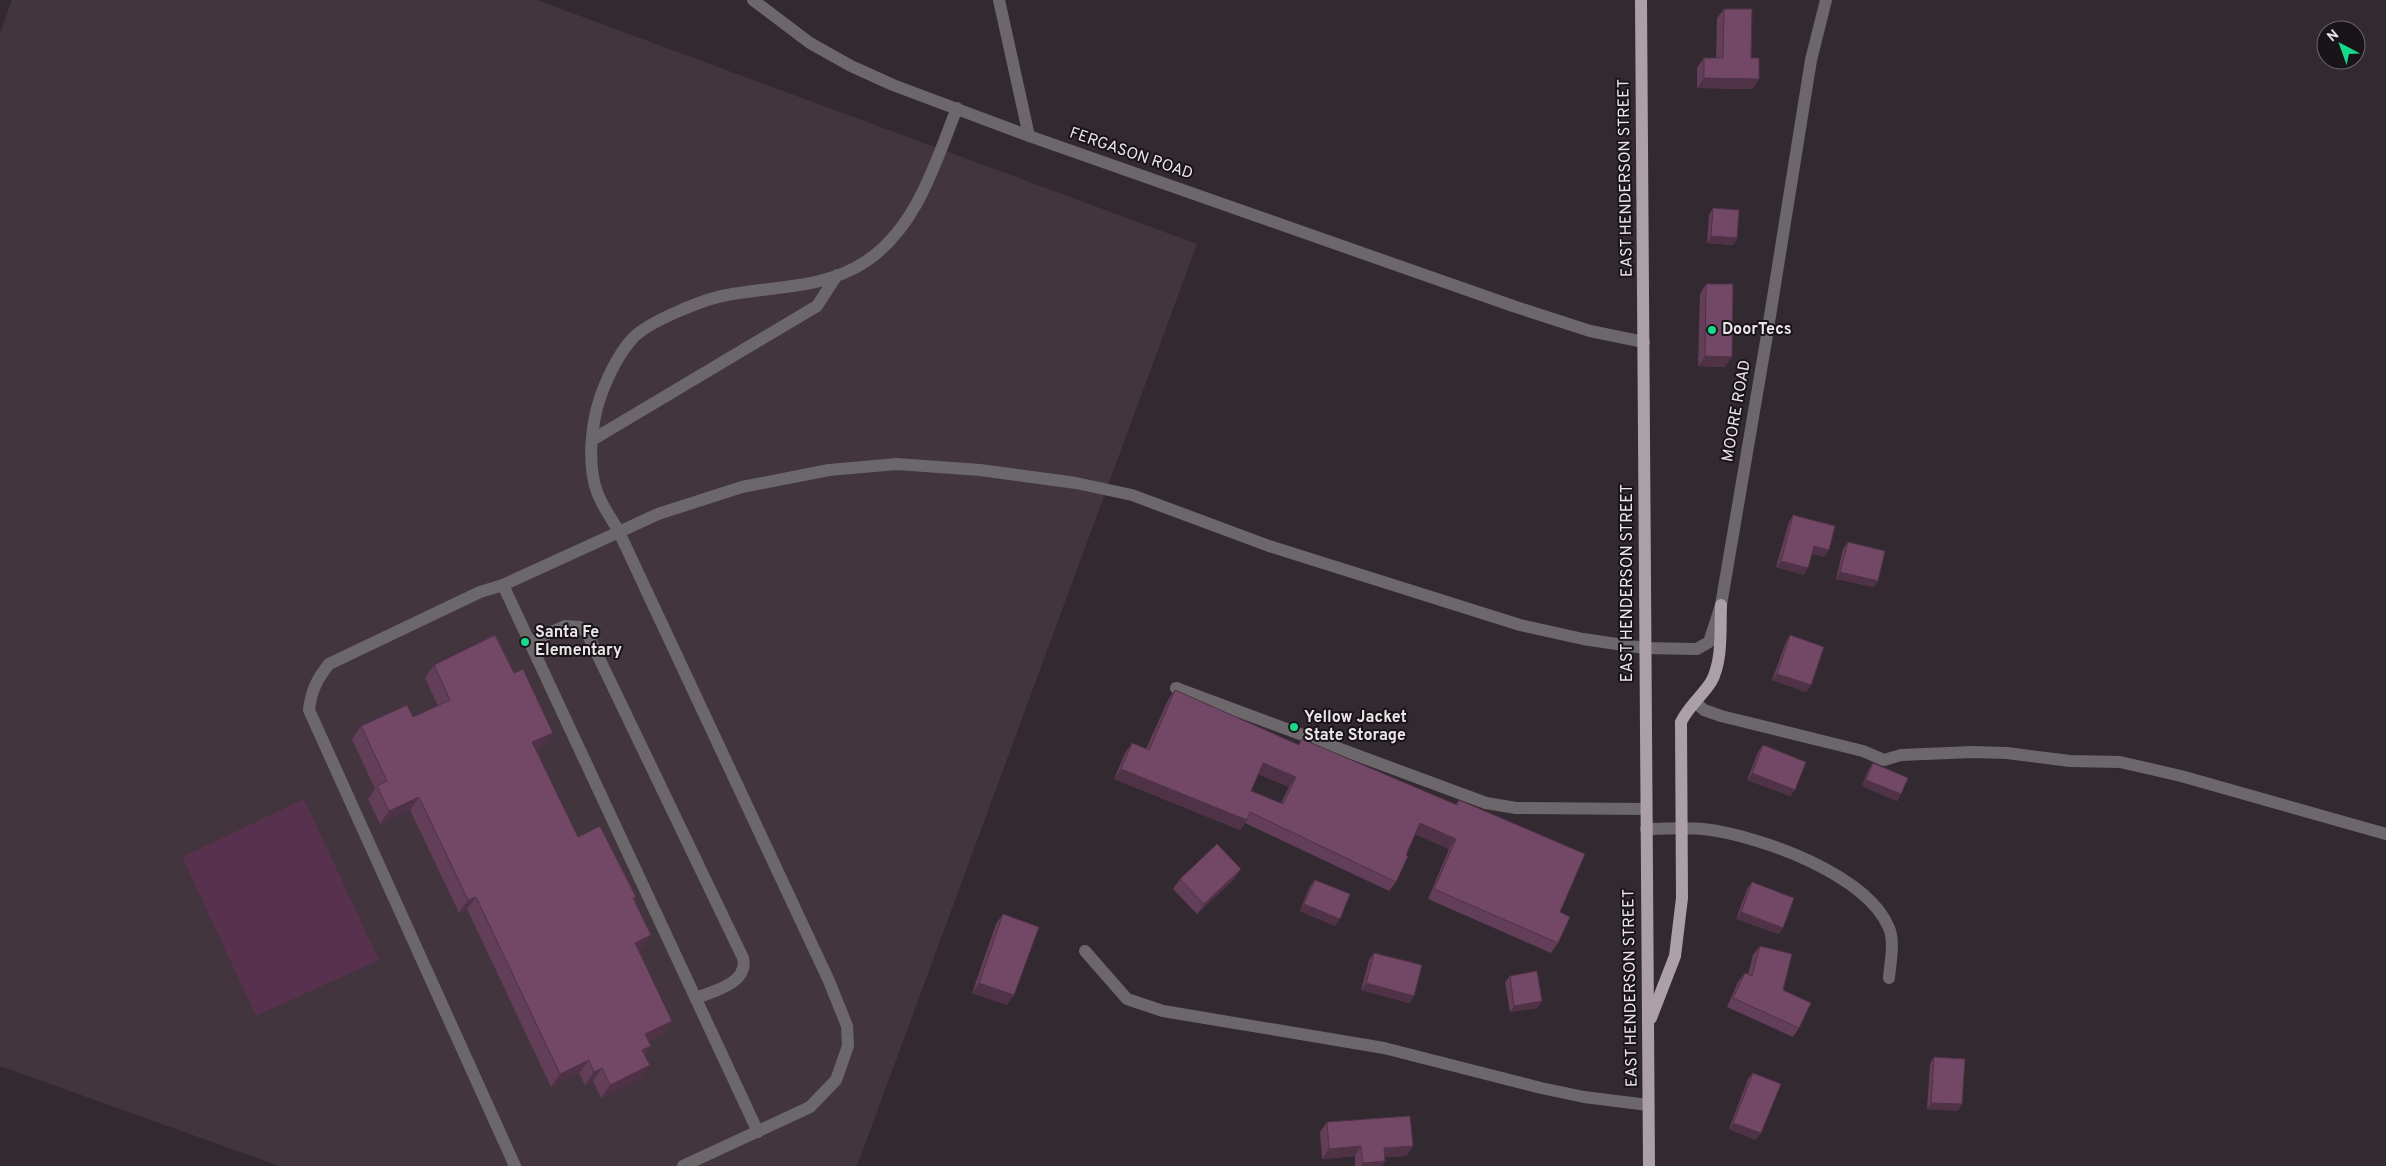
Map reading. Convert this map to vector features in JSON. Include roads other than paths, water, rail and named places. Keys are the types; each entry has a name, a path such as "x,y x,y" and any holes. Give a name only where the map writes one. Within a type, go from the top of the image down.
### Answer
{"main road":[{"name":"EAST HENDERSON STREET","path":"1641,0 1649,1166"},
{"path":"1648,1025 1675,956 1682,898 1681,722 1687,711 1712,679 1718,654 1721,605"}],"street":[{"name":"FERGASON ROAD","path":"753,0 810,44 851,66 1029,136 1513,306 1590,331 1644,342"},
{"path":"999,0 1029,136"},
{"name":"MOORE ROAD","path":"515,1166 309,710 311,692 318,677 329,664 480,592 503,585 658,514 742,487 829,470 897,464 980,470 1076,483 1132,495 1269,546 1520,625 1583,639 1644,648 1697,649 1709,642 1721,605 1811,60 1826,0"},
{"path":"683,1166 810,1107 836,1080 848,1046 847,1026 830,981 619,532 597,492 592,440 596,411 608,375 632,338 665,318 725,295 798,286 837,275 866,262 898,232 924,192 957,108"},
{"path":"592,440 817,306 837,275"},
{"path":"503,585 758,1132"},
{"path":"530,642 565,626 580,627 587,633 744,958 743,972 737,978 726,986 696,998"},
{"path":"1176,688 1486,802 1516,808 1646,808"},
{"path":"1695,702 1704,710 1721,716 1863,751 1884,760 1901,755 1972,752 2007,753 2070,761 2120,762 2182,776 2386,834"},
{"path":"1646,829 1703,829 1762,841 1834,874 1854,886 1877,909 1890,930 1889,978"},
{"path":"1085,951 1126,999 1163,1011 1384,1048 1567,1094 1648,1105"}],"place":[{"name":"DoorTecs","path":"1712,330"},
{"name":"Santa Fe Elementary","path":"525,642"},
{"name":"Yellow Jacket State Storage","path":"1294,727"}]}
